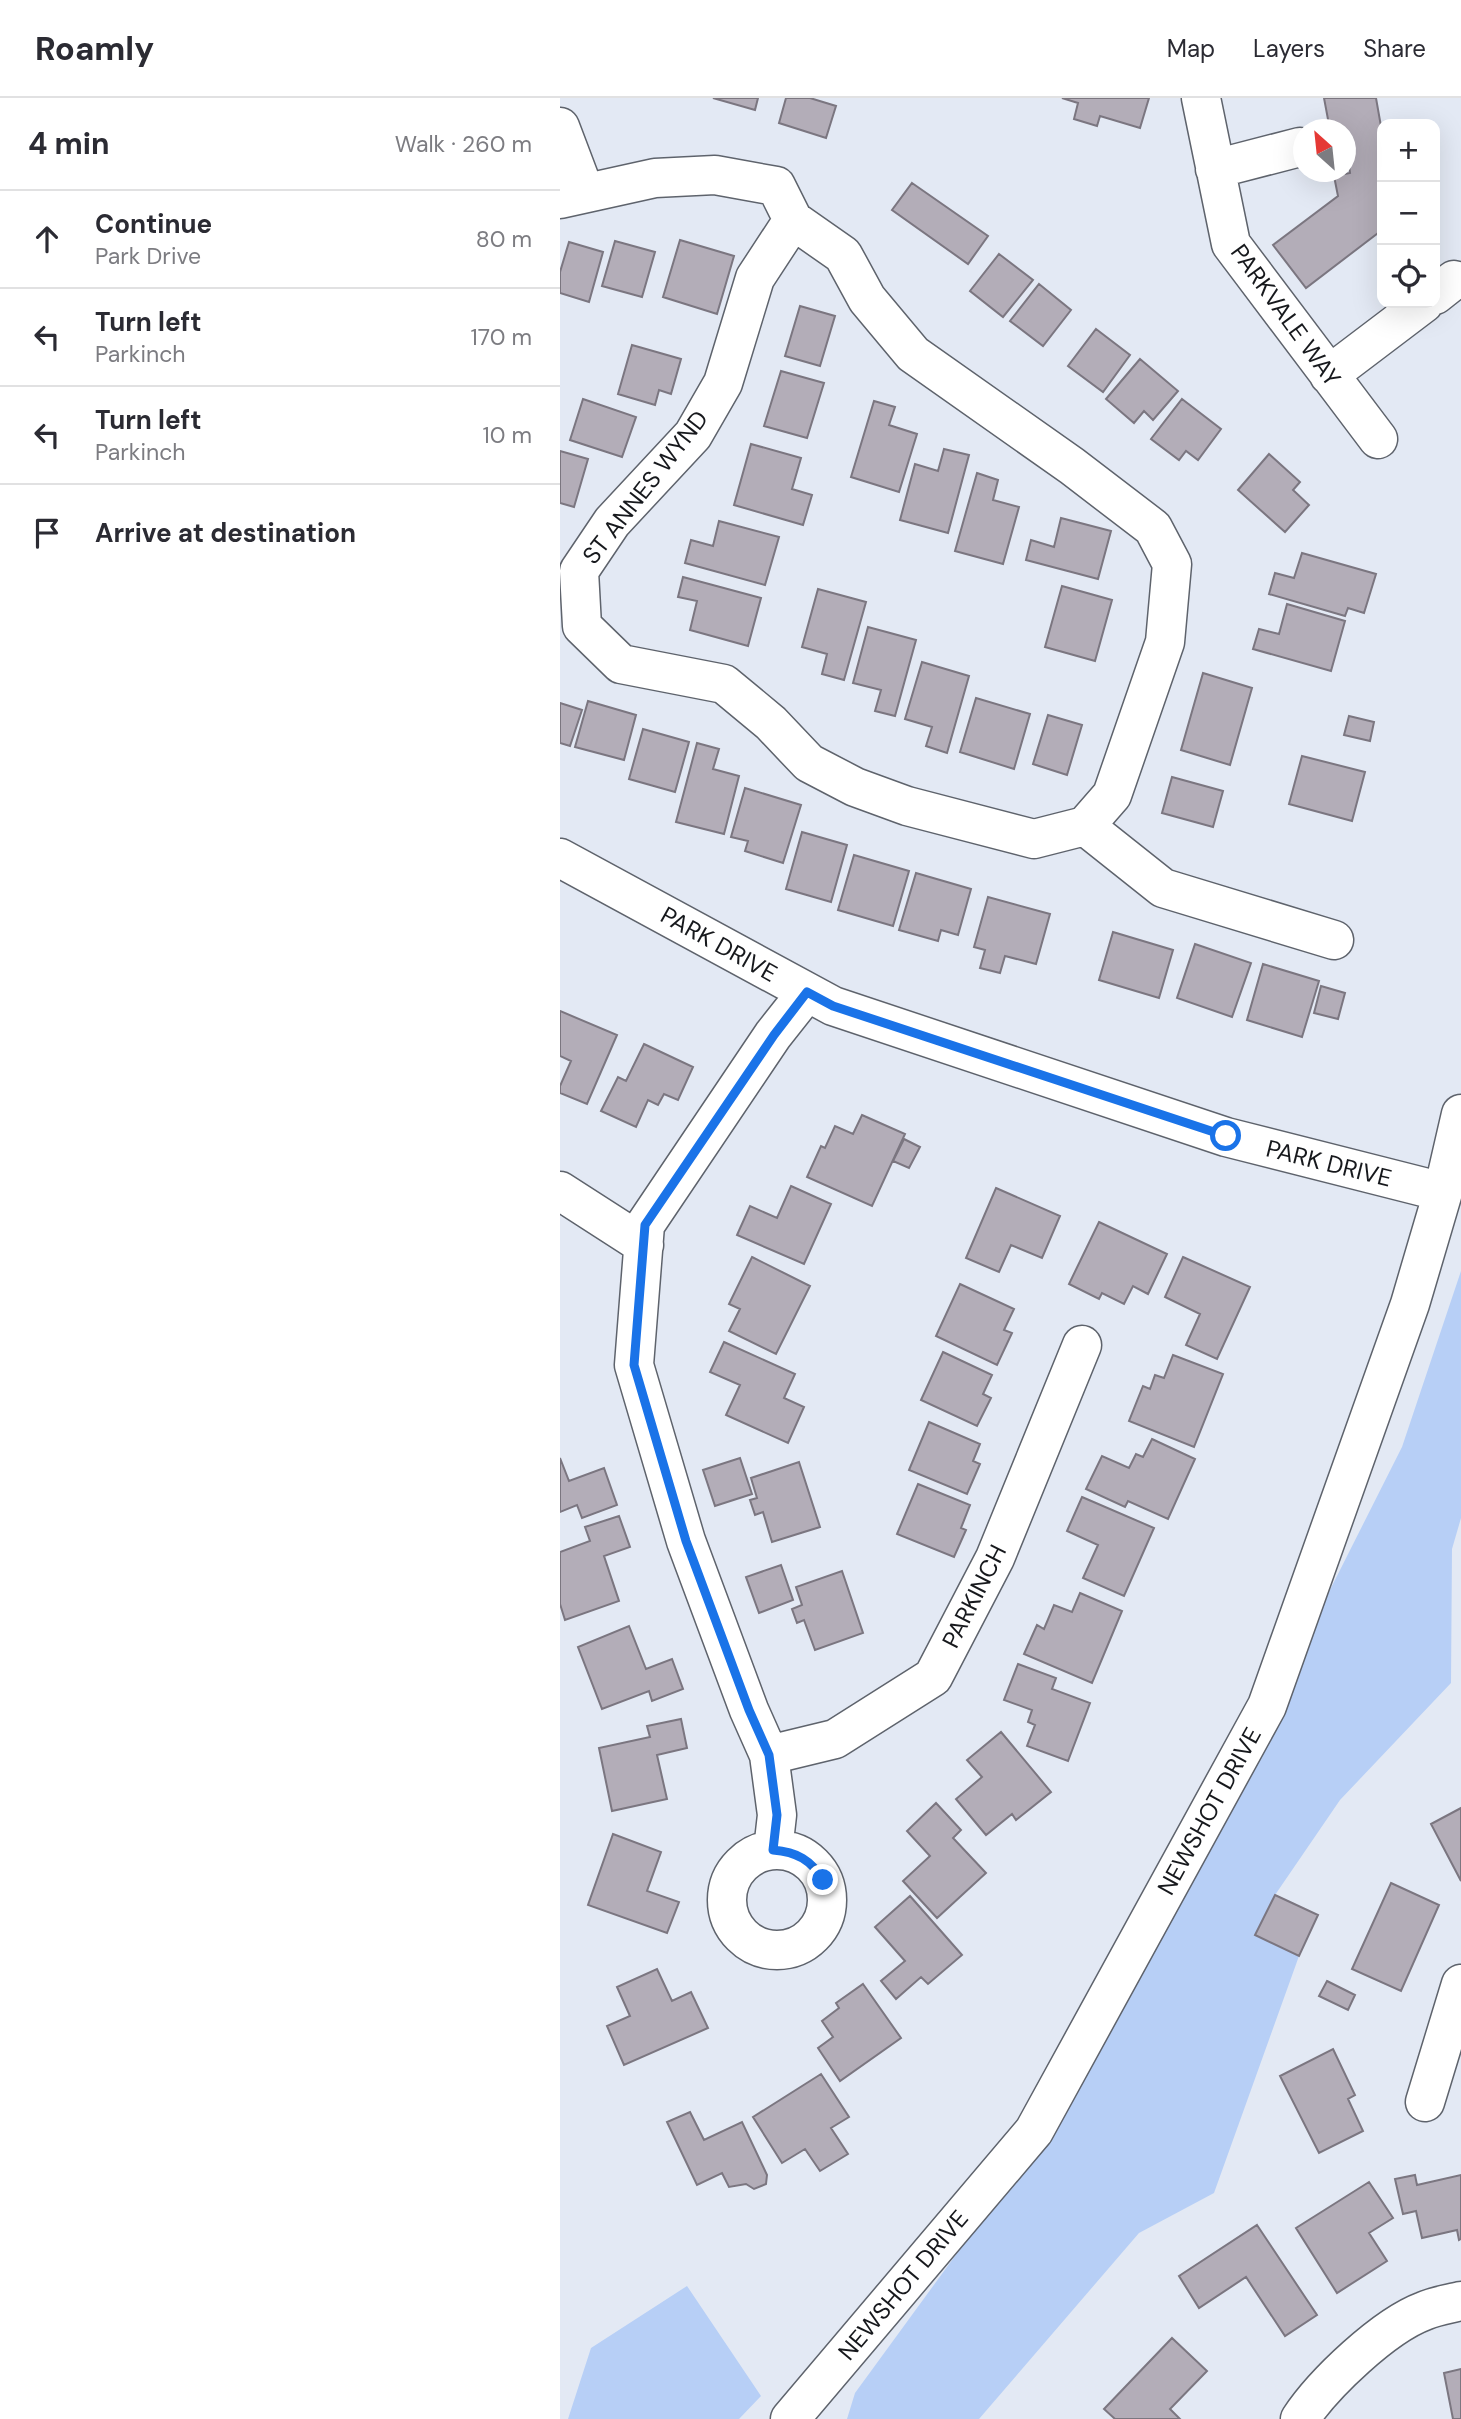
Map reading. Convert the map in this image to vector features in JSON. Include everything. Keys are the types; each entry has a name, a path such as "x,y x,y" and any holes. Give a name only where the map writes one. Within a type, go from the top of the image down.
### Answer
{"street":[{"name":"PARKVALE WAY","path":"1201,98 1231,244 1378,439"},
{"path":"560,128 573,196 655,178 715,175 776,186 793,220 843,255 867,299 913,354 1072,466 1153,528 1172,564 1165,642 1112,795 1085,826 1163,888 1334,940"},
{"path":"1215,169 1293,149"},
{"name":"ST ANNES WYND","path":"793,220 755,278 723,383 693,435 612,522 579,571 582,626 621,664 724,684 771,723 809,763 855,787 907,806 1034,839 1085,826"},
{"path":"1329,375 1417,308"},
{"name":"PARK DRIVE","path":"560,858 833,1006 1226,1136 1443,1192"},
{"path":"773,1850 777,1815 769,1755 749,1710 686,1541 634,1365 645,1225 774,1035 807,992"},
{"name":"NEWSHOT DRIVE","path":"790,2419 1034,2131 1267,1706 1410,1304 1443,1192 1461,1114"},
{"path":"560,1191 644,1245"},
{"name":"PARKINCH","path":"769,1755 835,1740 933,1677 995,1558 1082,1345"},
{"path":"1425,2102 1461,1984"},
{"path":"1300,2419 1346,2366 1380,2337 1422,2311 1461,2301"}],"shaded area":[{"path":"1461,1271 1461,1518 1452,1549 1451,1683 1340,1800 1275,1895 1256,1935 1299,1956 1214,2193 1139,2233 979,2419 847,2419 855,2393 1082,2082 1402,1447"},
{"path":"687,2286 761,2396 739,2419 568,2419 591,2348"}],"building":[{"path":"713,98 758,98 755,110"},
{"path":"786,98 810,98 836,106 826,138 779,123"},
{"path":"1062,98 1149,98 1140,128 1100,116 1097,126 1074,119 1078,103"},
{"path":"1324,98 1376,98 1380,119 1377,119 1377,234 1306,288 1273,245 1338,196 1335,182 1356,182 1356,119 1328,119"},
{"path":"912,183 988,236 968,264 892,210"},
{"path":"680,240 734,256 717,314 663,297"},
{"path":"615,241 655,252 642,297 602,286"},
{"path":"569,242 603,252 589,302 560,293 560,272"},
{"path":"999,254 1033,280 1003,317 970,291"},
{"path":"1039,284 1071,310 1043,346 1010,321"},
{"path":"800,306 835,316 820,366 785,356"},
{"path":"1096,329 1130,355 1103,392 1068,366"},
{"path":"632,345 681,359 671,394 659,390 655,405 618,394"},
{"path":"1140,359 1178,391 1153,420 1144,411 1134,423 1106,399"},
{"path":"781,371 824,383 807,438 764,426"},
{"path":"583,399 636,417 622,457 570,440"},
{"path":"1182,399 1221,429 1198,460 1186,451 1179,460 1151,439"},
{"path":"874,401 895,407 889,425 917,434 899,492 851,477"},
{"path":"751,444 801,458 792,489 812,495 803,525 734,505"},
{"path":"944,449 969,455 948,533 900,520 915,464 938,471"},
{"path":"560,451 588,459 574,507 560,503"},
{"path":"1269,454 1300,482 1293,490 1309,505 1285,532 1238,490"},
{"path":"977,473 998,480 993,500 1019,507 1003,564 955,551"},
{"path":"1061,518 1111,531 1098,579 1026,560 1031,540 1054,547"},
{"path":"719,521 779,537 765,585 685,563 691,540 713,546"},
{"path":"1302,553 1376,574 1364,613 1348,608 1345,616 1269,594 1275,573 1294,578"},
{"path":"683,577 761,598 748,646 690,630 697,601 678,597"},
{"path":"1062,586 1112,600 1095,661 1045,647"},
{"path":"818,589 866,602 844,680 822,674 827,654 802,647"},
{"path":"1287,604 1345,621 1331,671 1253,649 1259,629 1279,634"},
{"path":"868,627 916,640 895,716 875,711 881,690 853,683"},
{"path":"922,662 969,676 947,753 926,746 932,727 905,719"},
{"path":"1203,673 1252,688 1230,765 1181,750"},
{"path":"976,698 1030,714 1014,769 960,752"},
{"path":"588,701 636,715 624,760 575,747"},
{"path":"560,703 582,710 570,746 560,743"},
{"path":"1048,715 1082,725 1067,775 1033,764"},
{"path":"1349,716 1374,722 1370,741 1344,735"},
{"path":"643,729 689,742 675,792 629,779"},
{"path":"697,743 719,749 713,769 739,776 724,834 676,822"},
{"path":"1302,756 1365,772 1352,821 1289,804"},
{"path":"1172,777 1223,791 1213,827 1162,813"},
{"path":"745,788 801,805 783,863 745,851 748,841 731,837"},
{"path":"802,832 847,845 831,902 786,889"},
{"path":"854,855 909,871 893,926 838,910"},
{"path":"916,873 971,889 958,935 941,930 938,941 899,930"},
{"path":"988,897 1050,914 1036,964 1005,956 1000,973 980,968 985,950 974,947"},
{"path":"1113,932 1173,950 1159,998 1099,980"},
{"path":"1195,944 1251,963 1232,1017 1177,998"},
{"path":"1263,964 1319,981 1302,1037 1247,1020"},
{"path":"1321,986 1345,993 1338,1019 1314,1013"},
{"path":"560,1011 617,1035 587,1104 560,1093 560,1086 571,1061 560,1056"},
{"path":"644,1044 693,1067 678,1100 664,1094 658,1105 648,1100 636,1127 601,1111 618,1077 626,1081"},
{"path":"862,1115 905,1134 872,1206 807,1177 821,1146 825,1148 835,1126 853,1134"},
{"path":"904,1139 920,1147 909,1168 893,1161"},
{"path":"791,1186 831,1204 804,1264 737,1235 750,1206 777,1218"},
{"path":"996,1188 1060,1216 1042,1258 1011,1245 999,1272 966,1258"},
{"path":"1099,1222 1167,1254 1148,1294 1133,1286 1124,1304 1102,1293 1099,1299 1069,1284"},
{"path":"752,1257 810,1286 776,1354 729,1331 740,1309 729,1304"},
{"path":"1183,1257 1250,1287 1217,1359 1186,1345 1200,1314 1165,1297"},
{"path":"960,1284 1014,1309 1004,1330 1012,1333 997,1365 936,1336"},
{"path":"724,1342 795,1374 784,1398 804,1407 788,1443 726,1415 740,1385 710,1372"},
{"path":"943,1352 992,1375 983,1394 991,1398 977,1426 921,1400"},
{"path":"1173,1355 1223,1374 1194,1447 1129,1421 1143,1386 1150,1389 1155,1375 1164,1378"},
{"path":"929,1422 980,1444 973,1461 980,1464 967,1494 909,1470"},
{"path":"1152,1439 1195,1459 1168,1519 1128,1501 1125,1507 1086,1489 1102,1456 1129,1468 1136,1454 1143,1457"},
{"path":"560,1458 569,1481 604,1468 617,1505 582,1518 577,1505 560,1512"},
{"path":"740,1458 752,1494 715,1506 703,1470"},
{"path":"799,1462 820,1527 772,1542 763,1512 755,1515 750,1500 757,1498 751,1478"},
{"path":"918,1484 970,1505 961,1528 966,1530 954,1557 897,1534"},
{"path":"1082,1497 1154,1528 1124,1596 1083,1578 1098,1545 1067,1531"},
{"path":"619,1516 630,1547 604,1556 619,1601 565,1620 560,1604 560,1552 590,1541 585,1527"},
{"path":"781,1565 793,1600 759,1613 746,1577"},
{"path":"842,1571 863,1633 815,1650 804,1620 797,1623 792,1609 802,1605 796,1587"},
{"path":"1080,1593 1122,1611 1092,1683 1024,1654 1037,1625 1044,1629 1054,1605 1072,1612"},
{"path":"629,1626 646,1669 672,1659 683,1689 652,1701 649,1691 602,1709 578,1647"},
{"path":"1018,1664 1056,1678 1052,1689 1090,1703 1068,1761 1027,1746 1035,1725 1028,1722 1032,1710 1004,1700"},
{"path":"681,1719 687,1748 657,1755 667,1799 612,1811 599,1748 650,1737 647,1726"},
{"path":"1001,1732 1051,1792 1016,1820 1012,1814 986,1835 956,1799 982,1777 967,1760"},
{"path":"936,1803 961,1830 953,1838 986,1873 937,1918 903,1881 930,1856 907,1831"},
{"path":"1461,1808 1461,1881 1431,1824"},
{"path":"613,1834 661,1852 647,1891 679,1902 667,1933 588,1905"},
{"path":"1391,1883 1439,1905 1401,1991 1352,1969"},
{"path":"1275,1895 1318,1915 1299,1956 1255,1935"},
{"path":"910,1896 962,1955 928,1984 921,1977 896,1999 881,1981 905,1961 875,1927"},
{"path":"657,1969 672,2001 691,1992 708,2028 624,2065 607,2026 630,2016 617,1987"},
{"path":"1327,1981 1355,1995 1348,2010 1319,1996"},
{"path":"863,1984 901,2038 840,2081 818,2048 833,2037 822,2021 839,2008 836,2003"},
{"path":"1333,2049 1355,2095 1348,2099 1363,2131 1319,2153 1280,2076"},
{"path":"821,2074 849,2117 831,2128 848,2154 820,2171 805,2149 782,2163 753,2117"},
{"path":"690,2112 704,2140 742,2122 767,2175 766,2184 754,2189 746,2184 729,2187 722,2173 697,2185 667,2122"},
{"path":"1415,2175 1417,2185 1461,2175 1461,2239 1459,2240 1457,2230 1422,2238 1416,2211 1403,2214 1395,2179"},
{"path":"1369,2182 1393,2218 1369,2233 1387,2261 1337,2293 1296,2228"},
{"path":"1257,2225 1317,2315 1285,2336 1246,2277 1199,2308 1179,2276"},
{"path":"1172,2338 1207,2371 1170,2409 1180,2419 1115,2419 1104,2409"},
{"path":"1461,2369 1461,2419 1453,2419 1444,2373"}],"route":[{"path":"823,1880 815,1867 803,1857 789,1851 773,1850 777,1815 769,1755 749,1710 686,1541 634,1365 645,1225 774,1035 807,992 833,1006 1226,1136"}]}
